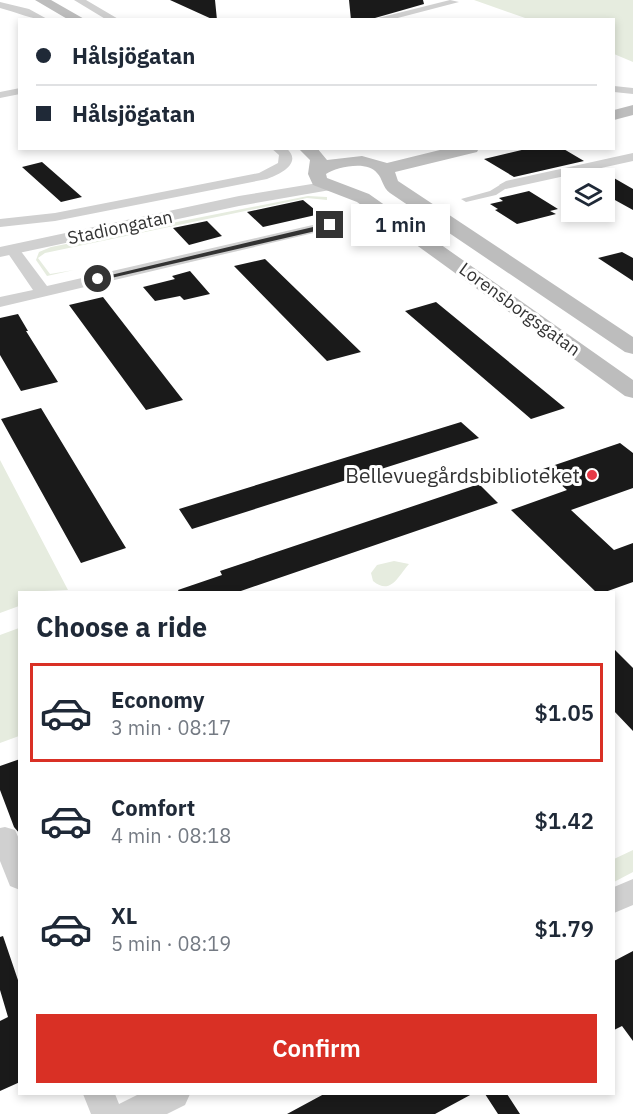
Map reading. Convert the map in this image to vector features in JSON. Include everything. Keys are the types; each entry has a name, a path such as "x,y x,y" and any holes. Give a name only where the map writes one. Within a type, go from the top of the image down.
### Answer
{"main road":[{"path":"41,0 76,18"},
{"path":"615,115 633,111"},
{"path":"309,150 320,159 327,180 375,187 386,174 464,150"},
{"name":"Lorensborgsgatan","path":"329,150 354,161 375,165 401,192 633,347"},
{"name":"Lorensborgsgatan","path":"354,161 337,162 327,180 363,198 633,391"}],"street":[{"path":"79,0 111,18"},
{"path":"384,18 454,2"},
{"path":"0,5 26,11 40,18"},
{"path":"615,89 633,91"},
{"path":"0,95 18,91"},
{"path":"0,224 55,217 262,176 282,168 286,162 285,154 280,150"},
{"path":"466,199 493,193 506,185 633,157"},
{"name":"Stadiongatan","path":"3,251 327,180"},
{"path":"0,285 5,301 330,225"},
{"path":"3,251 43,292"},
{"path":"8,837 18,871"},
{"path":"615,900 633,891"},
{"path":"99,1095 107,1114"},
{"path":"131,1114 172,1095"}],"shaded area":[{"path":"474,0 633,0 633,62 615,54 615,18 525,18"},
{"path":"308,196 327,197 327,200 307,198 45,253 38,258 50,274 74,270 47,276 36,260 39,252 51,247"},
{"path":"0,460 68,590 18,591 18,606 0,613"},
{"path":"394,561 409,564 394,583 385,586 373,581 371,573 377,565"},
{"path":"18,628 18,736 0,743 0,635"},
{"path":"633,850 633,872 615,881 615,859"}],"building":[{"path":"170,0 215,0 217,18 210,18"},
{"path":"349,0 423,0 424,4 375,18 351,18"},
{"path":"522,150 565,150 584,161 514,177 484,159"},
{"path":"42,162 82,197 61,202 22,167"},
{"path":"615,179 633,189 633,210 615,200"},
{"path":"529,191 558,209 550,211 556,214 517,224 495,210 498,209 490,204 503,201 499,198"},
{"path":"303,200 320,214 263,227 247,212"},
{"path":"207,221 222,236 189,245 173,228"},
{"path":"622,252 633,258 633,281 598,258"},
{"path":"265,259 361,352 327,361 234,266"},
{"path":"190,271 210,294 184,300 180,296 155,301 143,287 175,279 172,276"},
{"path":"103,297 183,400 146,410 69,305"},
{"path":"436,302 565,408 531,419 405,311"},
{"path":"18,314 58,382 21,391 0,355 0,318"},
{"path":"41,408 126,548 81,563 1,419"},
{"path":"461,422 479,438 192,529 179,509"},
{"path":"620,443 633,453 633,488 571,510 614,550 633,543 633,582 608,591 595,591 511,510 567,490 543,469"},
{"path":"479,484 498,503 241,591 178,590 222,575 220,571"},
{"path":"615,650 633,668 633,731 615,712"},
{"path":"18,760 18,832 14,827 0,790 0,766"},
{"path":"3,936 18,980 18,1083 0,1091 0,1021 8,1017 0,990 0,937"},
{"path":"633,951 633,1041 622,1026 615,1030 615,960"},
{"path":"322,1095 470,1095 435,1114 287,1114"},
{"path":"486,1095 508,1095 520,1114 498,1114"}],"place":[{"name":"Bellevuegårdsbiblioteket","path":"592,475"}],"route":[{"path":"98,279 330,225"}]}
